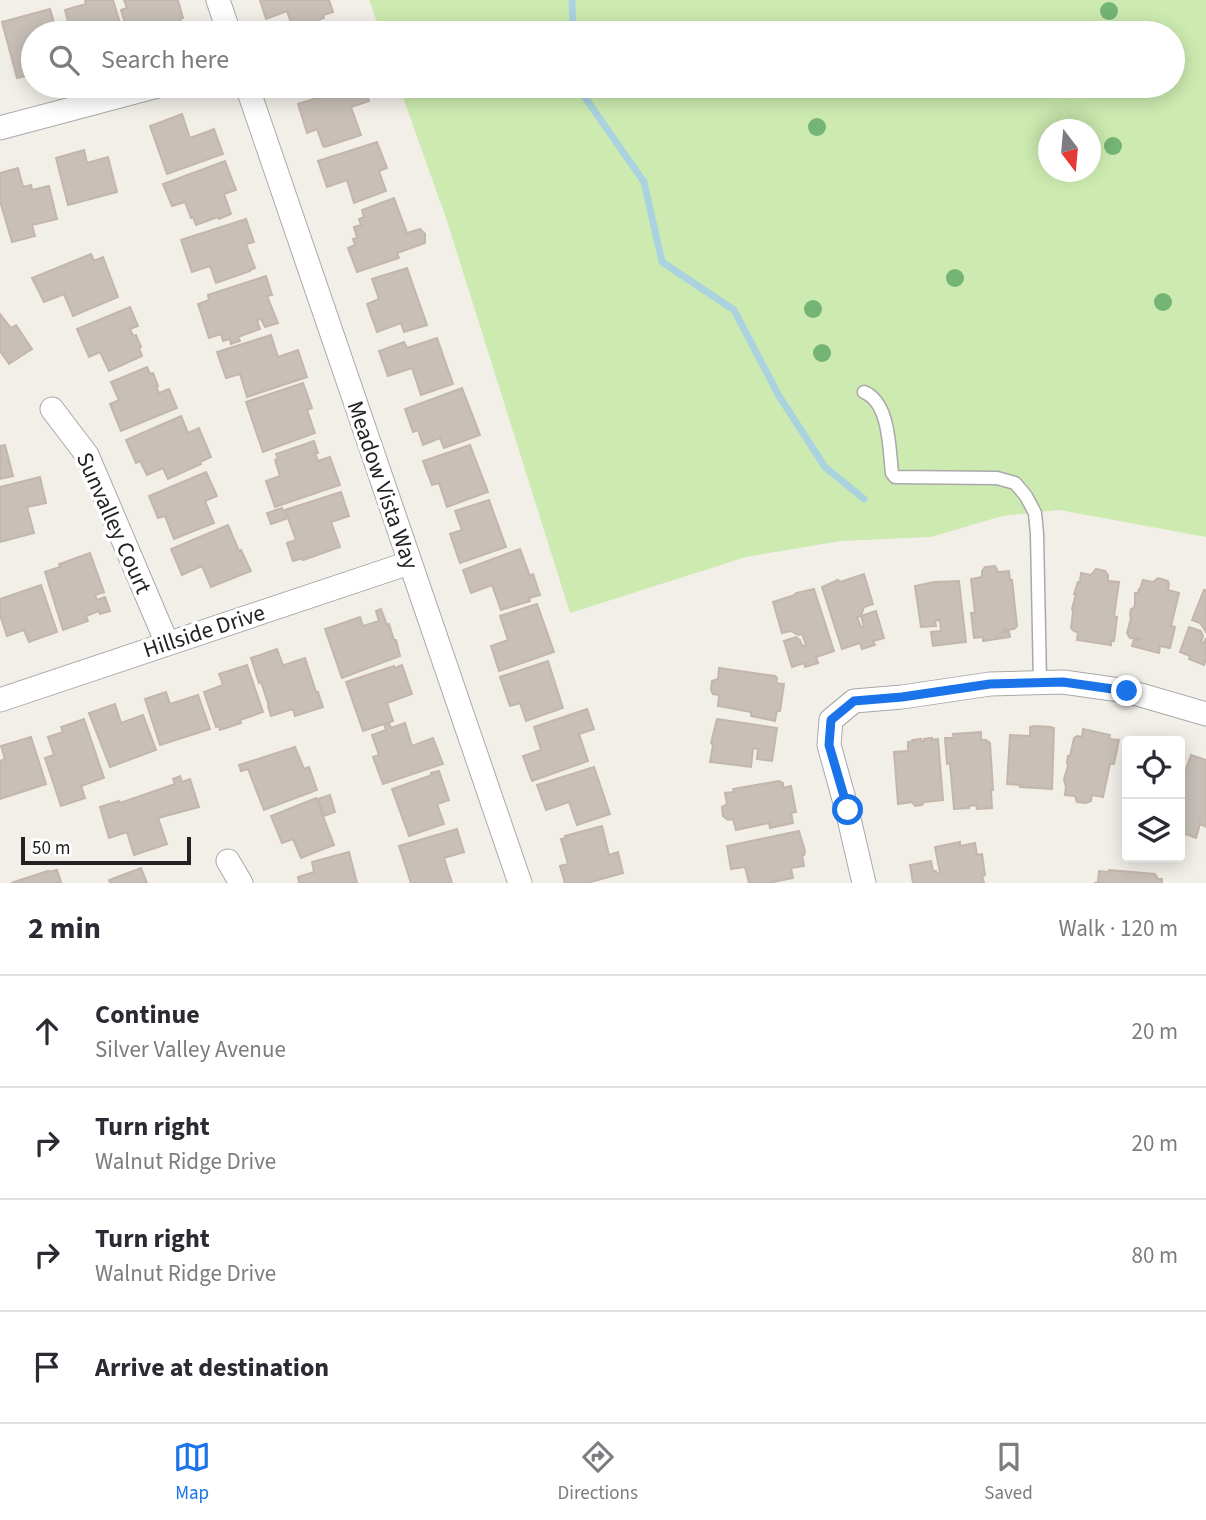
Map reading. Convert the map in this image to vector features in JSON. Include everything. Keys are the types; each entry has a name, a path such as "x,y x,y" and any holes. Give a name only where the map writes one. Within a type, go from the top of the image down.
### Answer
{"street":[{"path":"218,0 225,21"},
{"path":"0,128 113,98"},
{"name":"Meadow Vista Way","path":"251,98 520,883"},
{"name":"Sunvalley Court","path":"51,409 87,455 167,643"},
{"name":"Hillside Drive","path":"0,700 409,563"},
{"path":"864,883 848,810 829,745 831,720 854,701 990,684 1063,682 1127,691 1206,714"},
{"path":"228,861 241,883"}],"lane":[{"path":"864,392 871,395 879,405 886,420 892,473 895,477 997,478 1015,483 1026,496 1035,513 1037,534 1040,682"}],"green space":[{"path":"369,0 1206,0 1206,537 1059,510 1002,516 931,537 841,541 746,557 570,613 447,221 403,98 1185,98 1185,21 377,21"}],"building":[{"path":"85,0 113,0 119,21 68,21 65,10 86,4"},
{"path":"124,0 178,0 183,18 181,21 124,21 121,10 127,8"},
{"path":"260,0 329,0 333,12 316,21 290,21 287,11 266,19"},
{"path":"50,9 54,21 21,21 21,77 17,78 2,22"},
{"path":"317,98 368,98 369,101 351,107 361,135 325,147 317,129 307,133 298,104"},
{"path":"182,114 190,138 214,129 223,154 167,174 150,126"},
{"path":"377,142 387,168 379,171 386,191 354,203 347,180 327,187 318,161"},
{"path":"84,150 87,163 108,157 117,192 68,205 56,158"},
{"path":"225,161 236,190 224,194 231,214 196,225 185,202 172,206 163,184"},
{"path":"18,168 23,187 31,185 32,190 49,186 57,219 32,225 35,236 12,242 0,201 0,173"},
{"path":"394,198 407,233 420,229 425,234 425,243 397,253 399,258 357,272 348,248 355,245 353,239 357,238 354,227 361,225 359,219 364,217 362,210"},
{"path":"246,219 254,242 246,244 255,268 216,283 210,266 192,272 181,240"},
{"path":"91,254 94,261 103,257 118,297 73,316 64,294 44,302 32,278"},
{"path":"407,268 427,325 404,332 401,323 377,332 367,304 379,299 372,279"},
{"path":"266,276 272,295 267,296 278,323 265,327 261,319 257,320 260,329 238,337 240,341 231,344 230,339 223,341 221,334 209,338 198,304 209,300 208,295"},
{"path":"130,307 138,326 130,329 133,336 136,335 142,356 109,371 100,352 89,357 77,329"},
{"path":"0,314 11,328 16,325 32,349 9,364 0,351"},
{"path":"271,335 278,357 298,350 307,377 247,397 240,374 226,378 217,352"},
{"path":"437,338 453,384 421,395 412,368 388,376 379,351 404,342 407,348"},
{"path":"147,367 150,374 153,373 159,393 169,389 177,408 121,431 110,404 119,400 111,382"},
{"path":"303,383 312,408 307,410 315,433 263,452 246,402"},
{"path":"462,388 480,435 444,448 440,438 423,445 418,430 413,432 405,409"},
{"path":"181,416 188,433 199,428 211,457 168,479 163,468 147,475 140,461 136,463 126,440"},
{"path":"314,441 318,461 330,457 340,485 275,507 266,481 280,476 276,454"},
{"path":"5,445 13,476 0,479 0,446"},
{"path":"470,445 488,492 447,507 439,483 432,485 423,461"},
{"path":"206,472 217,496 205,501 214,523 174,539 165,516 158,518 149,496"},
{"path":"40,477 46,503 27,507 34,533 0,542 0,487"},
{"path":"341,492 349,516 331,522 340,547 293,561 287,543 296,540 285,510"},
{"path":"489,500 506,547 460,563 450,534 462,530 455,511"},
{"path":"282,508 286,519 271,524 267,513"},
{"path":"228,525 251,571 211,587 202,566 182,575 171,549"},
{"path":"520,549 540,595 501,610 492,585 471,593 463,570"},
{"path":"90,553 104,592 95,595 97,600 105,597 110,611 100,614 99,611 86,616 88,621 63,630 45,572"},
{"path":"995,566 998,572 1009,571 1017,626 1003,630 1009,631 1010,637 983,641 983,637 974,638 971,613 975,613 971,579 982,577 985,567"},
{"path":"1096,569 1105,571 1108,581 1119,582 1114,616 1117,617 1114,641 1111,641 1111,645 1077,640 1078,632 1071,628 1074,594 1081,573 1091,575"},
{"path":"864,574 873,604 864,607 861,616 876,611 884,638 873,641 875,645 862,649 860,643 842,649 822,587","holes":["861,616 864,626 861,627 857,617"]},
{"path":"1158,578 1168,581 1168,590 1179,593 1171,626 1175,627 1170,648 1160,646 1159,653 1132,646 1134,639 1141,639 1130,638 1127,633 1131,609 1135,604 1135,593 1138,593 1143,580 1153,582"},
{"path":"959,581 966,642 933,646 931,632 941,631 940,620 935,621 936,626 921,627 915,586"},
{"path":"41,585 57,632 29,642 24,630 7,636 0,615 0,599"},
{"path":"814,589 834,651 816,657 818,663 805,667 804,663 792,667 784,641 796,637 802,646 806,645 802,634 791,631 782,633 773,602"},
{"path":"1204,590 1206,632 1200,623 1192,620"},
{"path":"537,604 554,652 499,671 491,646 508,640 500,616"},
{"path":"381,609 396,640 400,656 342,678 325,629 360,617 363,626 379,621 376,611"},
{"path":"1189,627 1201,631 1201,642 1204,643 1206,638 1204,665 1180,652"},
{"path":"277,649 284,668 284,665 305,658 323,707 295,716 293,709 271,716 251,658"},
{"path":"548,661 563,708 526,721 520,703 510,706 500,677"},
{"path":"247,665 263,712 220,730 219,726 216,727 204,692 223,685 219,674"},
{"path":"402,665 412,694 387,703 393,721 363,731 346,682"},
{"path":"719,668 775,676 776,683 784,684 780,711 777,711 775,721 751,716 751,712 718,706 719,695 713,694 711,690 712,681 718,679"},
{"path":"166,692 170,704 198,695 210,729 160,745 145,699"},
{"path":"115,704 121,723 143,715 156,750 110,767 89,713"},
{"path":"587,709 594,729 579,734 588,761 532,781 523,756 541,750 534,727"},
{"path":"84,719 104,778 81,786 85,798 61,806 45,758 54,755 48,737 63,732 61,727"},
{"path":"717,719 777,728 772,761 757,759 758,749 753,748 751,767 710,762"},
{"path":"389,723 391,728 405,723 412,746 433,738 443,764 383,784 373,757 379,755 372,735 386,730 384,724"},
{"path":"1030,727 1054,728 1052,789 1007,784 1010,735 1030,736"},
{"path":"1083,729 1110,735 1109,739 1119,740 1114,764 1110,764 1103,797 1092,795 1091,801 1086,803 1077,802 1075,796 1065,795 1064,779 1074,738 1082,737"},
{"path":"981,732 981,740 990,743 992,808 977,809 976,805 954,809 945,738 954,738 953,734"},
{"path":"31,737 46,784 0,799 0,761 5,759 1,746"},
{"path":"938,739 943,800 915,806 912,802 898,804 894,752 908,751 908,742 913,740 924,741"},
{"path":"295,747 304,769 309,767 317,790 264,810 248,769 241,771 239,765"},
{"path":"1191,755 1206,760 1206,827 1200,824 1196,838 1185,834 1185,772"},
{"path":"594,767 610,814 577,825 569,802 546,810 537,785"},
{"path":"439,771 449,800 437,804 444,824 409,836 392,789"},
{"path":"180,776 182,782 190,779 199,807 158,818 167,844 134,855 127,832 109,838 100,807 175,784 173,779"},
{"path":"779,781 783,783 783,788 791,786 796,812 791,813 793,823 770,828 769,823 736,830 733,819 728,820 723,816 722,807 727,804 725,793 734,792 733,789"},
{"path":"330,795 335,812 324,816 318,799"},
{"path":"316,798 334,845 301,858 293,839 282,843 271,816"},
{"path":"602,826 609,855 618,852 623,873 587,883 565,883 560,866 568,864 561,839"},
{"path":"457,829 464,852 444,858 452,883 411,883 399,846"},
{"path":"799,831 805,851 802,855 804,866 791,868 793,878 768,883 749,883 745,867 731,869 727,846"},
{"path":"960,842 960,846 975,843 977,855 982,854 984,883 913,883 910,865 931,861 933,871 940,873 935,847"},
{"path":"349,852 357,883 299,883 298,877 314,872 312,862"},
{"path":"141,868 147,883 110,883 109,880"},
{"path":"57,870 61,882 11,883 48,871"},
{"path":"1099,871 1155,874 1158,879 1162,879 1162,883 1094,883 1098,882"}],"waterway":[{"path":"572,0 573,21"},
{"path":"585,98 644,182 662,262 734,310 779,396 825,467 864,499"}],"route":[{"path":"848,810 829,745 831,720 854,701 990,684 1063,682 1127,691"}]}
